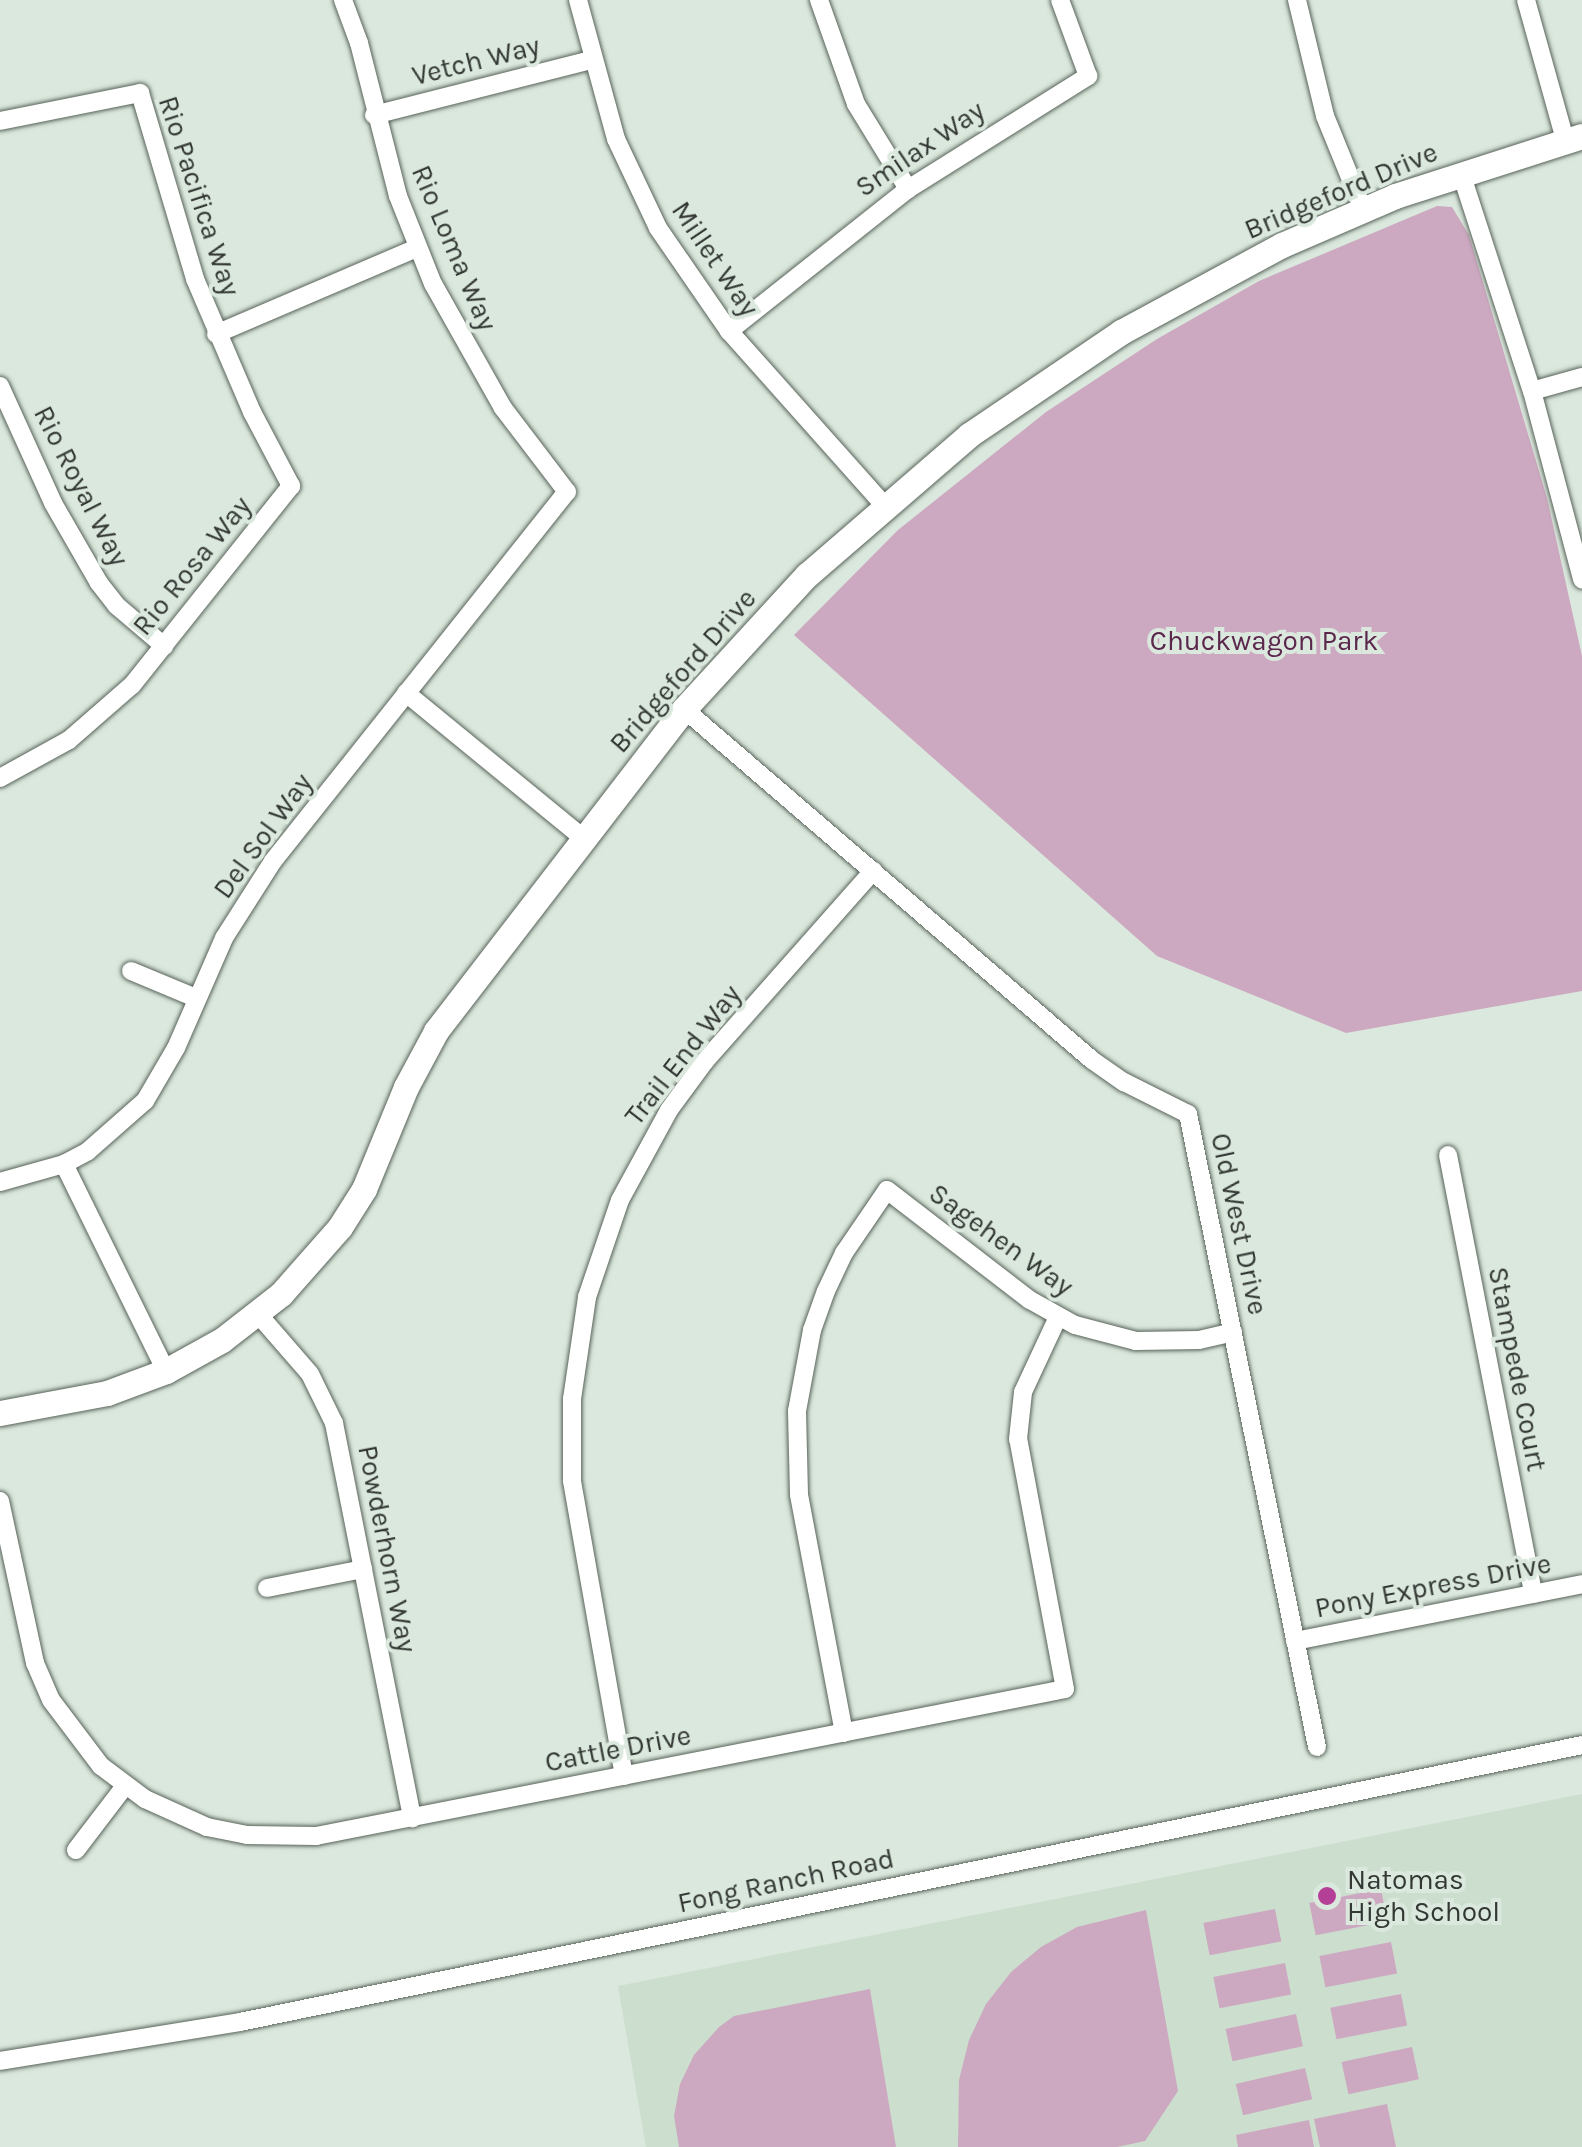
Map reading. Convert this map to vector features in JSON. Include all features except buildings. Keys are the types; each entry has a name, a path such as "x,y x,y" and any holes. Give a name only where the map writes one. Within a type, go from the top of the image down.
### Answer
{"street":[{"name":"Rio Loma Way","path":"343,0 359,43 374,116 417,248 462,340 493,392 567,492"},
{"name":"Millet Way","path":"578,0 590,60 616,139 651,214 729,331 884,505"},
{"path":"819,0 856,104 908,189"},
{"name":"Smilax Way","path":"729,331 908,189 1088,76 1060,0"},
{"path":"1297,0 1325,116 1363,210"},
{"path":"1526,0 1574,138"},
{"name":"Vetch Way","path":"374,116 590,60"},
{"name":"Rio Pacifica Way","path":"0,121 140,94 171,210 216,334"},
{"name":"Bridgeford Drive","path":"0,1414 107,1393 166,1371 222,1340 258,1314 312,1262 364,1189 406,1086 436,1031 684,709 807,575 969,435 1121,332 1200,286 1363,210 1461,172 1574,138"},
{"path":"1461,172 1532,391 1582,579"},
{"path":"216,334 417,248"},
{"name":"Rio Rosa Way","path":"0,778 91,722 132,684 291,486 216,334"},
{"path":"1532,391 1582,378"},
{"name":"Rio Royal Way","path":"0,386 54,503 98,583 127,616 164,646"},
{"name":"Del Sol Way","path":"0,1182 64,1164 101,1142 145,1101 162,1076 196,998 247,899 567,492"},
{"path":"406,694 584,838"},
{"name":"Old West Drive","path":"684,709 1092,1060 1124,1082 1188,1114 1317,1747"},
{"name":"Trail End Way","path":"624,1776 572,1480 572,1399 587,1298 620,1200 668,1110 705,1061 872,871"},
{"path":"131,971 196,998"},
{"name":"Stampede Court","path":"1448,1155 1533,1594"},
{"path":"64,1164 166,1371"},
{"name":"Sagehen Way","path":"844,1733 799,1494 797,1412 812,1330 844,1253 887,1190 1058,1317 1136,1341 1199,1340 1233,1332"},
{"name":"Powderhorn Way","path":"258,1314 310,1374 334,1423 412,1818"},
{"name":"Cattle Drive","path":"0,1501 35,1663 74,1735 125,1786 181,1818 247,1836 316,1836 1065,1690 1018,1439 1023,1392 1058,1317"},
{"path":"267,1588 364,1570"},
{"name":"Pony Express Drive","path":"1295,1641 1582,1584"},
{"name":"Fong Ranch Road","path":"0,2061 250,2020 1582,1746"},
{"path":"76,1850 125,1786"}],"shaded area":[{"name":"Natomas High School","path":"1582,1794 1582,2147 646,2147 618,1986"}],"green space":[{"name":"Chuckwagon Park","path":"1437,206 1452,207 1469,235 1547,498 1582,656 1582,991 1346,1033 1157,956 794,635 898,530 1046,412 1157,339 1259,281"},
{"path":"1381,1889 1387,1921 1316,1935 1309,1903"},
{"path":"1275,1909 1281,1941 1210,1955 1203,1923"},
{"path":"1146,1910 1178,2091 1145,2141 1117,2147 958,2147 959,2080 969,2040 986,2004 1011,1972 1041,1947 1077,1927"},
{"path":"1391,1942 1397,1973 1325,1987 1319,1956"},
{"path":"1285,1963 1291,1994 1219,2008 1213,1977"},
{"path":"870,1989 896,2147 679,2147 674,2116 680,2084 694,2055 719,2027 734,2016"},
{"path":"1401,1994 1407,2025 1336,2039 1330,2008"},
{"path":"1296,2014 1303,2046 1232,2061 1226,2029"},
{"path":"1412,2047 1419,2079 1348,2094 1342,2062"},
{"path":"1305,2068 1312,2099 1243,2115 1236,2084"},
{"path":"1387,2104 1396,2147 1320,2147 1314,2119"},
{"path":"1309,2120 1314,2147 1238,2147 1236,2135"}],"place":[{"name":"Natomas High School","path":"1327,1896"}]}
